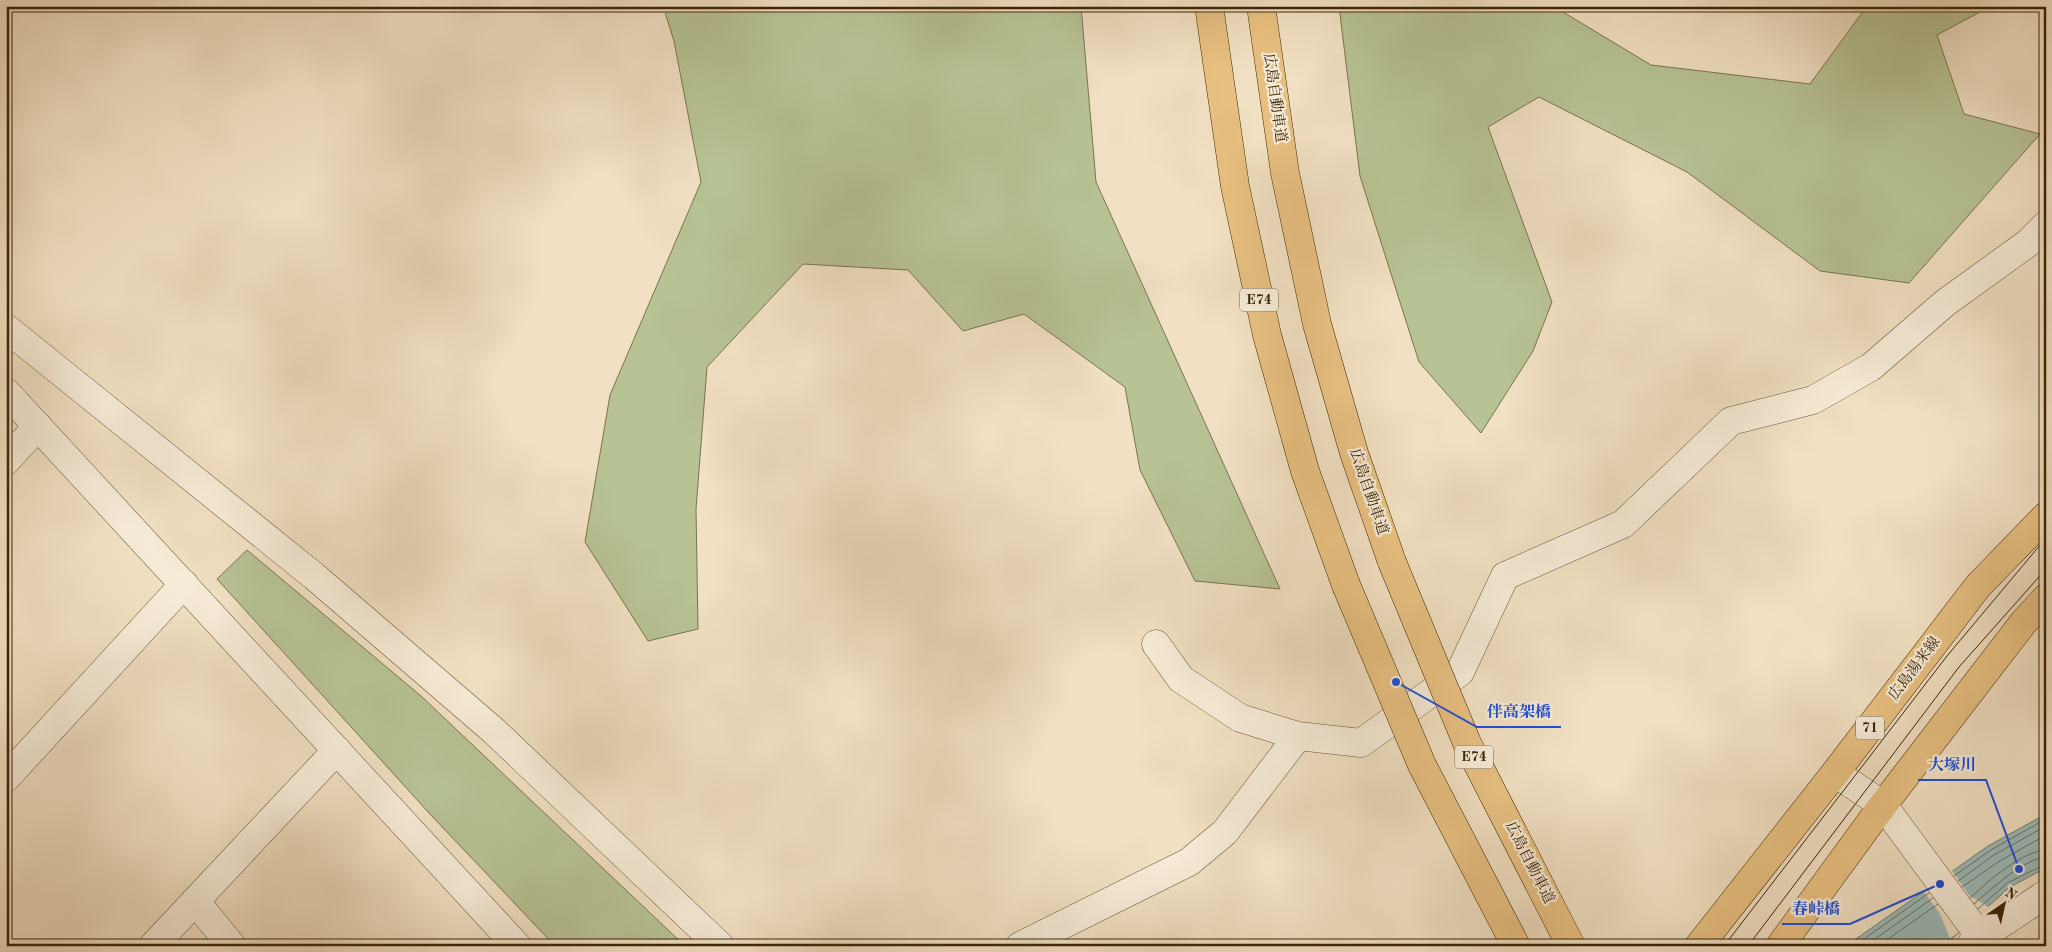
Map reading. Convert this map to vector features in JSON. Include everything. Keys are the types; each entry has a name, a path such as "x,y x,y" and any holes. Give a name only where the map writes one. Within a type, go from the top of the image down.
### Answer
{"main road":[{"name":"E74","path":"1210,6 1235,186 1267,335 1305,471 1346,585 1422,765 1516,946"},
{"name":"広島自動車道","path":"1261,6 1285,173 1317,324 1354,453 1392,562 1467,743 1571,946"},
{"name":"広島湯来線","path":"1699,946 1835,773 1978,586 2046,516"},
{"path":"1780,946 1883,805 2023,623 2046,598"}],"street":[{"path":"1156,644 1181,679 1240,718 1298,736 1361,742 1460,672 1505,576 1623,524 1731,421 1813,400 1871,367 1945,303 2028,243 2046,225"},
{"path":"6,328 314,576 494,731 720,946"},
{"path":"6,392 517,946"},
{"path":"6,461 38,426"},
{"path":"6,778 184,584"},
{"path":"1020,946 1189,862 1225,832 1298,736"},
{"path":"153,946 337,750"},
{"path":"1835,773 1883,805 1976,935 2046,894"},
{"path":"195,901 232,946"}],"green space":[{"path":"663,6 1081,6 1096,182 1280,589 1195,581 1140,470 1125,387 1024,314 963,331 908,270 803,264 707,367 696,509 698,629 648,641 585,542 610,395 701,182 674,41"},
{"path":"1339,6 1553,6 1651,65 1810,84 1867,6 1991,6 1937,35 1964,114 2040,134 1909,283 1820,271 1687,172 1539,97 1488,127 1552,302 1533,351 1481,433 1419,362 1360,176"},
{"path":"247,550 421,696 685,946 555,946 429,813 217,579"}],"water":[{"path":"2046,814 2046,868 2010,887 1944,946 1846,946 1988,846"}],"pier":[{"path":"1951,869 1969,895 1990,908 1976,921 1950,938 1940,914 1922,889"}],"tram line":[{"path":"1724,946 1947,656 2046,538"},
{"path":"1748,946 1959,667 2046,569"}],"place":[{"name":"伴高架橋","path":"1396,682"},
{"name":"大塚川","path":"2019,869"},
{"name":"春峠橋","path":"1940,884"}]}
